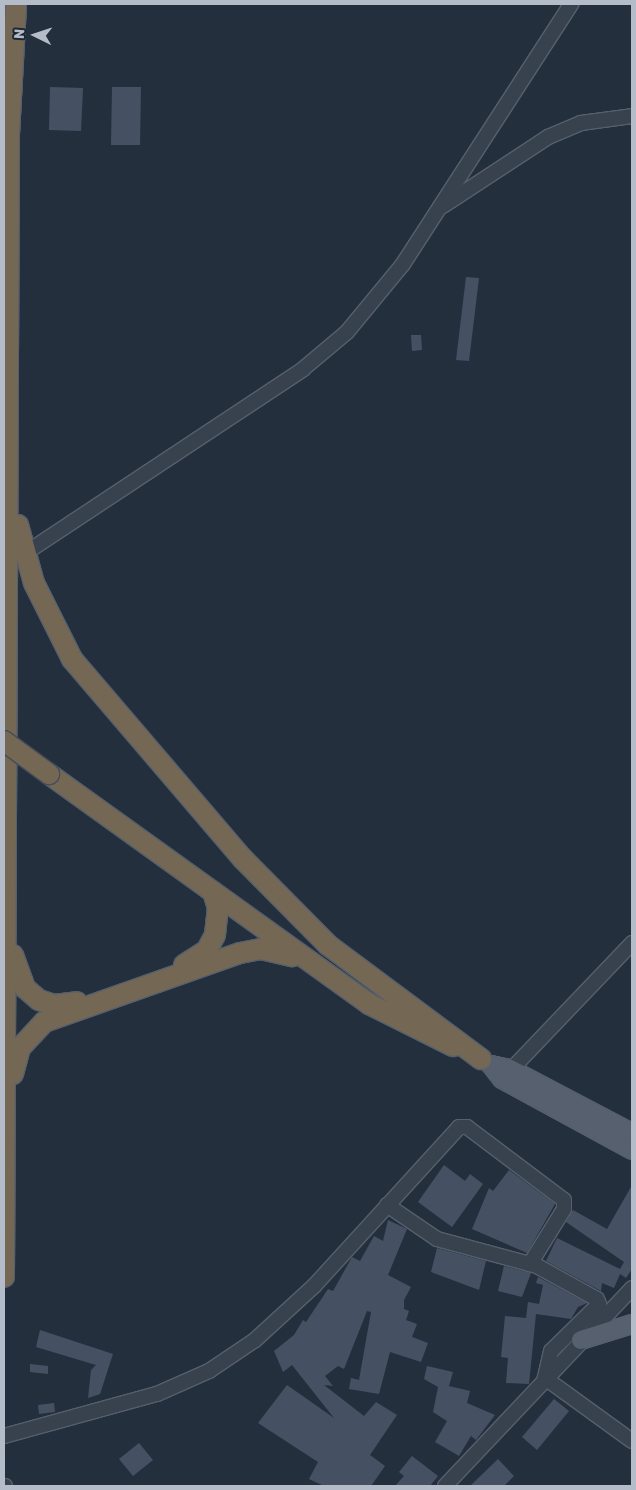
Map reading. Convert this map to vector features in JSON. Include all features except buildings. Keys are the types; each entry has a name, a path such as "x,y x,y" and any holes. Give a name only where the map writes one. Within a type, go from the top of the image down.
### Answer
{"highway":[{"path":"4,1277 10,468 7,119 16,4"},
{"path":"10,468 24,554 72,659 243,859 328,945 496,1068"},
{"path":"4,741 304,960 408,1026 496,1068"},
{"path":"8,930 24,988 39,1000 66,1005 198,958 216,935 218,908 213,892"},
{"path":"6,1102 20,1048 44,1022 240,953 261,949 304,960"}],"main road":[{"path":"496,1068 632,1133"},
{"path":"496,1068 632,1150"},
{"path":"581,1340 632,1324"}],"street":[{"path":"24,554 327,352 403,264 571,4"},
{"path":"438,209 548,137 581,122 632,116"},
{"path":"496,1068 632,943"},
{"path":"4,1436 157,1394 209,1371 255,1340 314,1286 459,1127 467,1127 565,1203 530,1264"},
{"path":"387,1205 437,1239 530,1264 599,1302 551,1351 544,1378"},
{"path":"445,1486 544,1378 632,1288"},
{"path":"544,1378 632,1441"}]}
